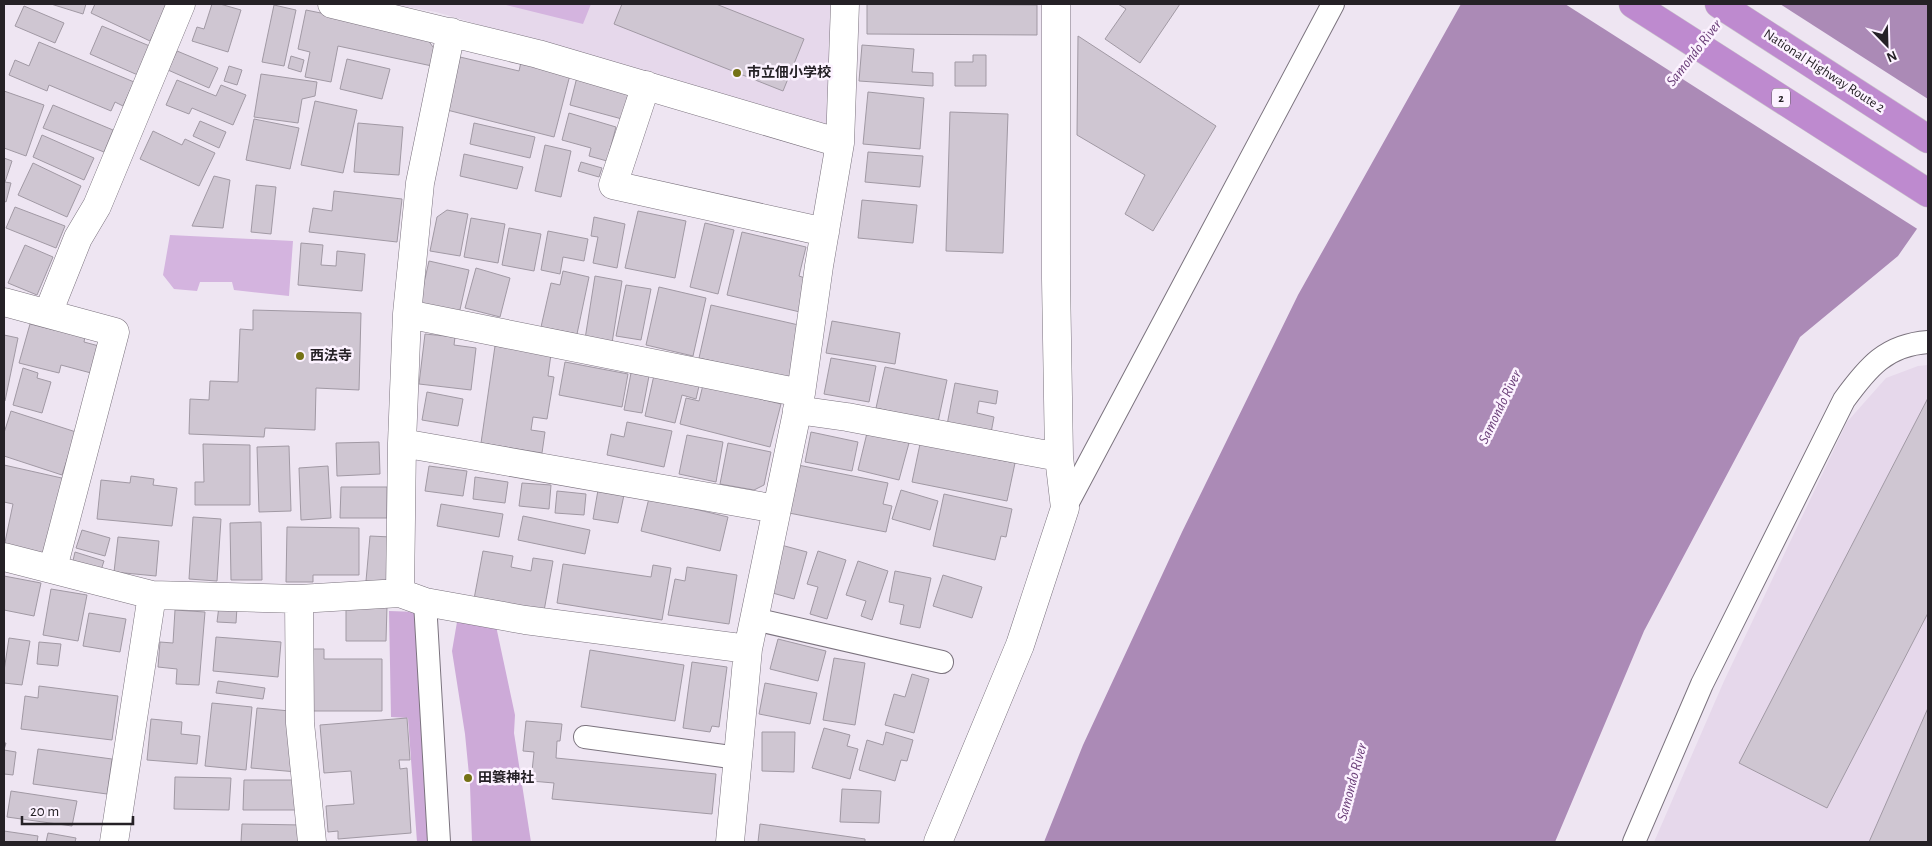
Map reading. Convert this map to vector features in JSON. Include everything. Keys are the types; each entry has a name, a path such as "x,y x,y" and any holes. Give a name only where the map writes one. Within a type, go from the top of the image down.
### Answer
{"highway":[{"name":"2","path":"1633,4 1928,193"},
{"name":"National Highway Route 2","path":"1719,4 1928,139"}],"street":[{"path":"48,314 78,238 97,206 181,4"},
{"path":"332,4 538,54 840,143"},
{"path":"730,842 748,649 799,402 824,232 840,143 845,4"},
{"path":"938,842 1020,645 1065,508 1059,457 1056,279 1056,4"},
{"path":"413,598 402,443 407,314 420,183 452,32"},
{"path":"646,85 614,185 824,232"},
{"path":"4,302 115,332 53,568"},
{"path":"407,314 799,402 847,417 1059,457"},
{"path":"402,443 777,509"},
{"path":"4,557 53,568 152,595 299,599 413,598 524,620 748,649"},
{"path":"114,842 152,595"},
{"path":"299,599 300,723 312,842"}],"lane":[{"path":"1065,508 1333,4"},
{"path":"1634,842 1702,684 1844,400 1860,378 1878,359 1899,347 1928,342"},
{"path":"413,598 439,842"},
{"path":"754,619 942,662"},
{"path":"585,737 738,758"}],"shaded area":[{"name":"市立佃小学校","path":"389,4 832,4 831,121 823,126 436,12"},
{"path":"502,4 591,4 583,24"},
{"path":"170,235 293,241 289,296 234,290 232,282 200,282 197,291 174,289 163,275"},
{"path":"1928,365 1928,842 1654,842 1724,681 1847,422 1886,378 1918,366"},
{"path":"389,611 418,612 438,842 417,842 408,718 391,717"},
{"path":"457,622 496,626 515,715 514,733 531,842 472,842 470,785 465,734 452,651"}],"water":[{"name":"Samondo River","path":"1461,4 1928,4 1928,213 1898,256 1800,337 1644,631 1555,842 1044,842 1083,745 1182,532 1298,295"}],"pier":[{"path":"1565,4 1780,4 1928,99 1928,217 1919,230"}],"building":[{"path":"51,4 86,4 83,14"},
{"path":"95,4 168,4 150,41 91,13"},
{"path":"212,4 220,4 241,10 228,52 192,41 197,27 204,29"},
{"path":"622,4 716,4 804,39 783,91 614,24"},
{"path":"867,4 1037,5 1037,35 867,34"},
{"path":"1118,4 1180,4 1140,63 1105,39 1126,9"},
{"path":"274,5 296,10 284,66 262,62"},
{"path":"24,6 64,23 55,43 15,26"},
{"path":"306,10 424,34 435,50 432,66 338,46 331,82 305,77 310,52 298,49"},
{"path":"102,26 152,47 140,76 90,54"},
{"path":"1078,36 1216,126 1153,231 1125,214 1145,175 1077,135"},
{"path":"39,42 134,82 123,106 115,102 111,111 49,85 47,91 9,75 15,60 29,66"},
{"path":"862,45 914,49 912,72 933,73 933,86 859,81"},
{"path":"177,51 218,68 209,88 168,70"},
{"path":"973,55 986,55 986,86 955,86 955,62 973,62"},
{"path":"291,56 304,60 301,72 288,68"},
{"path":"460,57 519,71 521,62 571,71 554,137 447,110"},
{"path":"347,59 390,69 382,99 340,89"},
{"path":"229,66 242,70 237,85 224,81"},
{"path":"578,73 630,87 622,119 570,105"},
{"path":"261,74 317,82 315,96 302,99 298,123 254,117"},
{"path":"177,80 216,96 221,85 246,95 233,125 192,108 189,114 166,105"},
{"path":"4,91 44,105 26,156 4,148"},
{"path":"868,92 924,98 920,149 863,144"},
{"path":"315,101 357,110 343,173 301,165"},
{"path":"53,105 113,130 104,152 43,128"},
{"path":"950,112 1008,114 1003,253 946,251"},
{"path":"569,113 616,127 607,161 589,156 591,148 562,140"},
{"path":"254,119 299,128 290,169 246,160"},
{"path":"200,121 226,132 219,148 193,136"},
{"path":"358,123 403,127 399,175 354,172"},
{"path":"474,123 535,137 530,158 470,144"},
{"path":"153,131 182,145 185,139 215,153 199,186 140,159"},
{"path":"42,135 94,158 84,180 33,157"},
{"path":"545,145 571,151 561,197 535,191"},
{"path":"868,152 923,156 920,187 865,182"},
{"path":"464,154 523,167 517,189 460,176"},
{"path":"4,158 12,161 5,182 11,183 6,202 4,201"},
{"path":"581,162 602,168 599,177 578,171"},
{"path":"33,163 81,186 67,217 18,195"},
{"path":"214,176 230,180 223,228 192,226"},
{"path":"256,185 276,187 271,234 251,232"},
{"path":"334,191 402,199 397,242 309,232 313,208 332,211"},
{"path":"862,200 917,205 913,243 858,238"},
{"path":"15,207 65,226 56,248 6,228"},
{"path":"447,210 468,214 460,256 430,251 437,217"},
{"path":"638,211 686,221 675,278 625,268"},
{"path":"594,217 625,224 617,268 593,263 598,237 591,236"},
{"path":"471,218 505,224 498,263 464,257"},
{"path":"705,223 734,230 718,294 690,287"},
{"path":"509,228 541,234 534,271 502,265"},
{"path":"548,231 588,239 584,261 563,257 560,274 541,270"},
{"path":"742,232 806,247 799,276 808,279 800,312 727,295"},
{"path":"301,243 323,245 321,265 336,266 337,251 365,254 362,291 298,285"},
{"path":"25,245 53,257 37,295 8,283"},
{"path":"429,261 469,270 459,314 419,305"},
{"path":"476,268 510,278 500,317 465,308"},
{"path":"563,271 589,277 577,334 541,327 551,283 560,285"},
{"path":"595,276 622,281 612,343 585,339"},
{"path":"626,285 651,289 641,340 616,336"},
{"path":"659,287 706,298 693,356 646,345"},
{"path":"711,305 803,326 790,379 699,358"},
{"name":"西法寺","path":"253,310 361,313 359,390 316,388 315,430 265,428 264,437 189,434 190,399 209,400 210,381 238,382 240,329 253,330"},
{"path":"832,321 900,333 895,364 826,353"},
{"path":"30,324 54,330 55,324 86,332 84,342 99,346 91,373 61,365 59,373 19,363"},
{"path":"425,334 455,337 454,345 476,348 471,390 419,384"},
{"path":"4,335 18,338 5,401 4,401"},
{"path":"495,346 551,354 548,376 554,377 547,419 533,417 531,430 545,432 542,453 481,443"},
{"path":"831,358 876,366 869,402 824,394"},
{"path":"565,362 628,374 622,407 559,395"},
{"path":"885,367 947,380 938,422 876,408"},
{"path":"23,368 38,373 37,378 51,382 42,413 13,405"},
{"path":"631,373 649,376 642,413 624,410"},
{"path":"654,375 699,386 696,399 682,395 675,423 645,416"},
{"path":"955,383 998,391 996,404 979,401 977,413 994,417 991,433 947,425"},
{"path":"703,385 781,404 770,447 680,424 686,398 699,401"},
{"path":"427,392 463,399 458,426 422,420"},
{"path":"1928,398 1928,613 1827,808 1739,763"},
{"path":"11,411 76,432 62,475 4,456 4,433"},
{"path":"627,422 672,431 664,467 607,455 611,434 624,437"},
{"path":"811,432 858,442 852,471 805,462"},
{"path":"867,433 909,443 899,480 858,470"},
{"path":"687,435 723,442 716,482 679,474"},
{"path":"379,442 380,474 337,476 336,443"},
{"path":"728,443 771,452 764,485 754,490 720,484"},
{"path":"203,444 250,445 250,505 195,505 195,482 204,482"},
{"path":"920,444 1015,463 1007,501 912,482"},
{"path":"289,446 291,511 259,512 257,447"},
{"path":"4,465 66,479 48,557 4,547 13,504 4,502"},
{"path":"798,465 888,483 883,504 892,506 886,532 789,513"},
{"path":"328,466 331,518 301,520 299,468"},
{"path":"429,466 467,471 463,496 425,491"},
{"path":"131,476 154,479 153,485 177,488 172,526 97,519 101,480 130,483"},
{"path":"475,477 508,482 505,503 473,499"},
{"path":"522,483 551,485 549,509 519,506"},
{"path":"341,487 387,487 387,518 340,518"},
{"path":"598,490 624,495 618,523 593,519"},
{"path":"901,490 938,501 930,530 892,519"},
{"path":"557,491 586,494 584,515 555,513"},
{"path":"944,494 1012,509 1006,537 1001,536 995,560 933,546"},
{"path":"649,498 728,517 720,551 641,531"},
{"path":"441,504 503,514 499,537 437,526"},
{"path":"523,516 590,530 585,554 518,540"},
{"path":"193,517 221,519 217,581 189,579"},
{"path":"261,522 262,580 231,580 230,523"},
{"path":"287,527 359,528 359,575 313,575 313,582 286,582"},
{"path":"82,530 110,538 105,556 76,548"},
{"path":"370,536 391,537 387,583 366,581"},
{"path":"118,537 159,541 156,576 114,572"},
{"path":"781,545 807,552 794,599 769,592"},
{"path":"483,551 513,556 511,567 531,571 533,558 553,561 544,611 474,599"},
{"path":"818,551 846,560 827,619 810,614 818,587 807,584"},
{"path":"75,552 104,561 100,573 72,565"},
{"path":"858,561 888,571 872,620 861,616 866,601 846,595"},
{"path":"563,564 651,577 653,565 671,568 662,620 557,603"},
{"path":"687,567 737,575 729,624 668,615 675,579 685,581"},
{"path":"895,571 931,578 920,628 900,624 904,605 889,602"},
{"path":"943,575 982,587 972,618 933,606"},
{"path":"4,576 41,583 34,616 4,610"},
{"path":"51,589 87,595 78,641 43,635"},
{"path":"219,606 237,607 236,623 217,622"},
{"path":"346,606 387,606 386,641 346,641"},
{"path":"175,610 205,612 199,685 176,684 177,669 158,667 160,642 173,643"},
{"path":"89,613 126,619 120,652 83,646"},
{"path":"216,637 281,642 278,677 213,671"},
{"path":"9,638 30,641 22,685 4,683"},
{"path":"778,639 826,651 818,681 770,669"},
{"path":"39,642 61,644 58,666 37,664"},
{"path":"311,649 324,649 324,659 382,659 382,711 310,711"},
{"path":"590,650 684,665 675,721 581,707"},
{"path":"834,658 865,663 855,725 823,720"},
{"path":"692,662 727,667 719,727 712,726 710,732 683,728"},
{"path":"912,674 929,679 914,733 885,725 894,694 905,697"},
{"path":"218,681 265,688 263,699 216,693"},
{"path":"765,683 817,693 810,724 759,714"},
{"path":"39,686 118,696 112,740 21,729 25,696 38,698"},
{"path":"212,703 252,707 246,770 205,766"},
{"path":"257,708 290,711 297,772 251,768"},
{"path":"1928,708 1928,842 1869,842"},
{"path":"407,718 410,760 399,760 400,769 407,768 411,833 338,839 338,831 328,832 326,806 354,804 351,771 324,773 320,725"},
{"path":"151,719 182,722 181,734 200,736 197,764 147,760"},
{"path":"526,721 562,724 560,741 557,741 556,758 716,774 712,814 552,799 554,783 531,781 534,752 523,751"},
{"path":"824,728 850,735 847,746 858,749 850,779 812,768"},
{"path":"762,732 795,732 794,772 762,771"},
{"path":"886,732 913,740 907,761 901,760 895,781 859,770 867,740 883,745"},
{"path":"38,749 112,759 107,794 33,784"},
{"path":"4,750 16,752 13,775 4,774"},
{"path":"175,777 231,778 229,810 174,809"},
{"path":"244,780 299,780 299,810 243,810"},
{"path":"842,789 881,791 879,823 840,822"},
{"path":"11,791 77,801 72,826 7,817"},
{"path":"242,824 302,825 302,842 241,842"},
{"path":"760,824 865,839 865,842 758,842"},
{"path":"4,831 38,836 37,842 4,842"},
{"path":"48,833 76,838 75,842 46,842"}],"place":[{"name":"市立佃小学校","path":"737,73"},
{"name":"西法寺","path":"300,356"},
{"name":"田簑神社","path":"468,778"}]}
